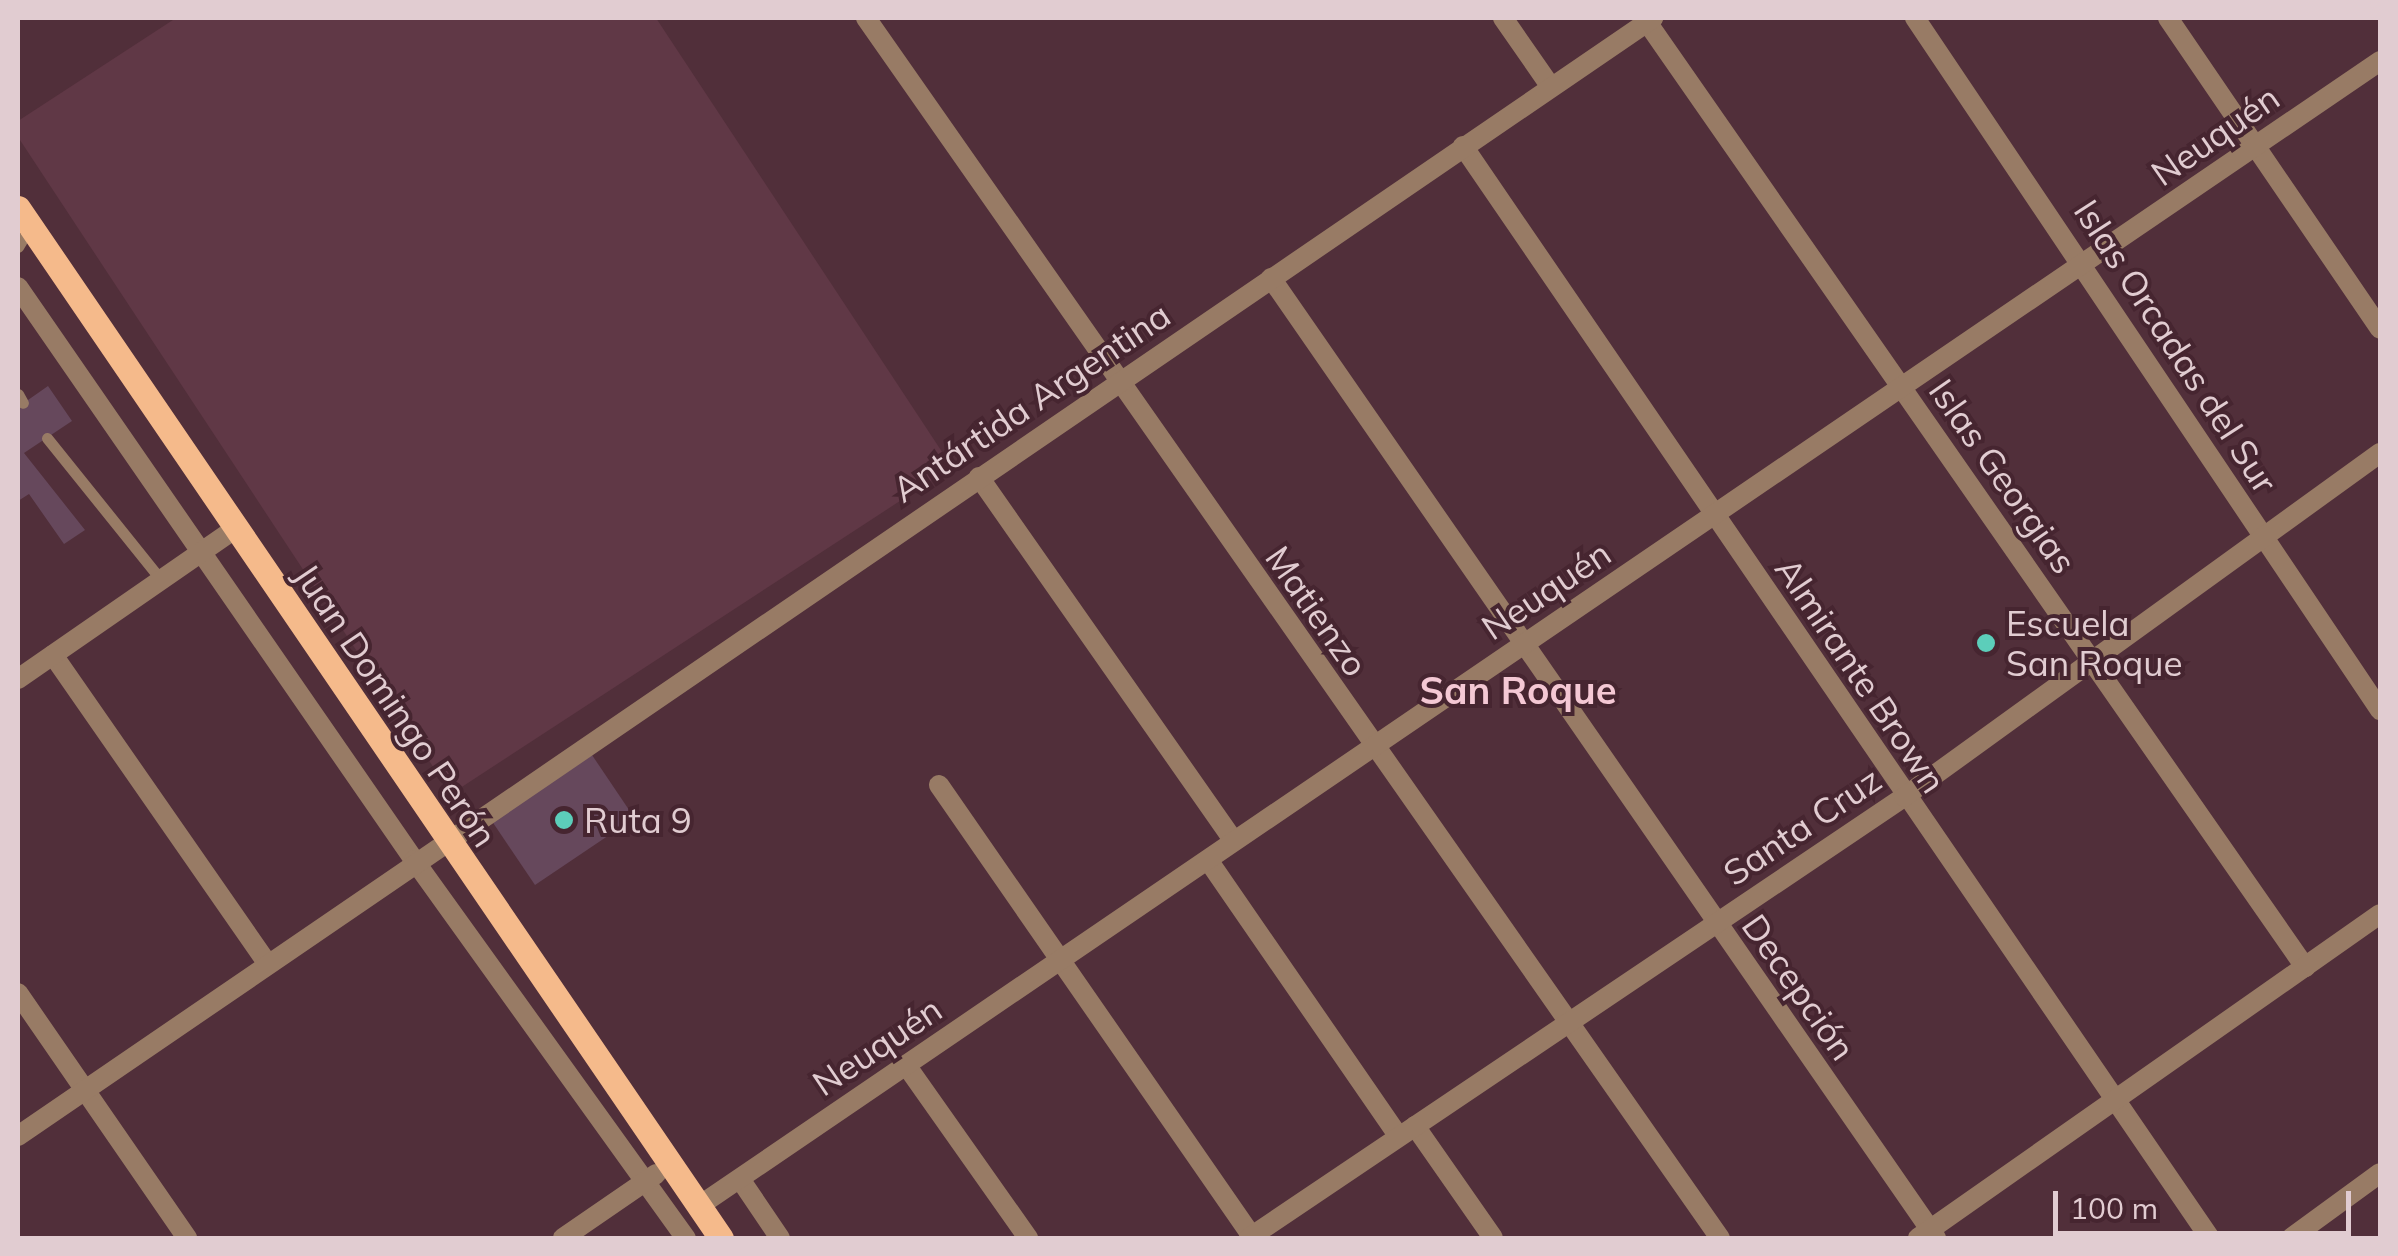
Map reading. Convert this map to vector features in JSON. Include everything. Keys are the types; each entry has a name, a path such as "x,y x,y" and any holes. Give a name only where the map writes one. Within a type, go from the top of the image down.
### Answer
{"main road":[{"name":"Juan Domingo Perón","path":"20,220 720,1238"}],"street":[{"name":"Matienzo","path":"866,18 1116,383 1720,1238"},
{"path":"1503,18 1551,86"},
{"name":"Islas Orcadas del Sur","path":"1915,18 2086,264 2262,538 2380,710"},
{"path":"2168,18 2380,329"},
{"name":"Antártida Argentina","path":"18,1136 414,860 1650,20"},
{"name":"Islas Georgias","path":"1650,20 2305,967"},
{"name":"Neuquén","path":"698,1206 2380,61"},
{"name":"Almirante Brown","path":"1463,146 1904,796 2210,1238"},
{"name":"Decepción","path":"1271,278 1928,1236"},
{"name":"Juan Domingo Perón","path":"18,287 414,860 686,1238"},
{"name":"Santa Cruz","path":"1251,1238 1904,796 2380,453"},
{"path":"979,477 1234,841"},
{"path":"18,680 235,529"},
{"path":"53,655 267,964"},
{"path":"939,784 1063,958 1251,1238"},
{"path":"1208,860 1407,1132 1493,1238"},
{"path":"1928,1236 2113,1099 2380,914"},
{"path":"18,994 187,1238"},
{"path":"906,1066 1028,1238"},
{"path":"562,1238 670,1164"},
{"path":"2291,1238 2380,1173"},
{"path":"740,1180 780,1238"}],"lane":[{"path":"47,438 161,580"}],"shaded area":[{"path":"176,18 656,18 952,467 451,794 18,137 18,121"}],"building":[{"path":"48,386 72,421 24,453 85,530 64,544 29,494 18,501 18,407"},
{"name":"Ruta 9","path":"592,755 634,818 535,885 493,822"}],"place":[{"name":"Escuela San Roque","path":"1986,643"},
{"name":"Ruta 9","path":"564,820"}],"district":[{"name":"San Roque","path":"1518,691"}]}
